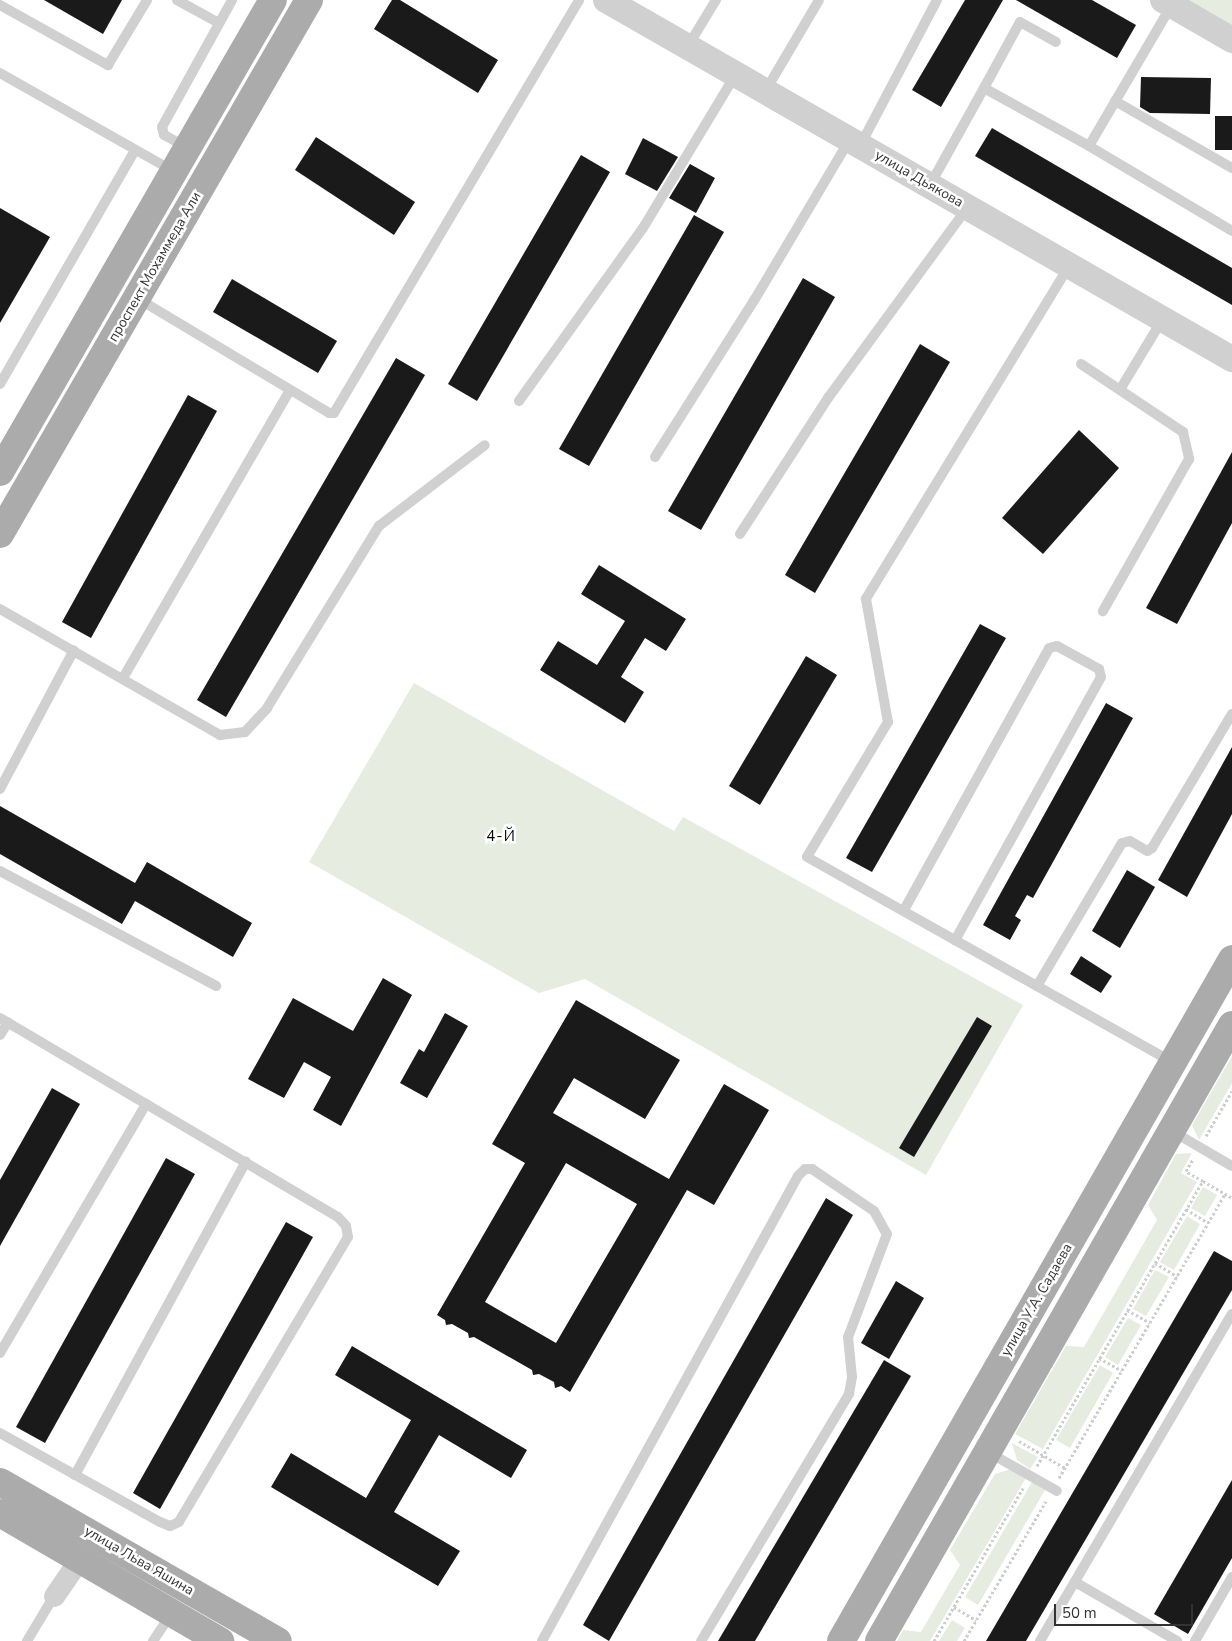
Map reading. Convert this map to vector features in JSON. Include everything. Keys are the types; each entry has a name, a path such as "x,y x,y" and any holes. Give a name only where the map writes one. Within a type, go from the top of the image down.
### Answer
{"main road":[{"path":"0,472 272,0"},
{"name":"проспект Мохаммеда Али","path":"0,534 309,0"},
{"name":"улица У.А. Садаева","path":"841,1641 1232,959"},
{"path":"879,1641 1232,1026"},
{"name":"улица Льва Яшина","path":"0,1482 278,1641"},
{"name":"улица Льва Яшина","path":"0,1512 220,1641"}],"street":[{"name":"улица Дьякова","path":"606,0 856,141 1232,359"},
{"path":"1167,3 1232,40"},
{"path":"54,1596 80,1558"}],"lane":[{"path":"0,5 108,65 147,0"},
{"path":"177,0 219,24"},
{"path":"187,148 164,135 162,127 232,0"},
{"path":"137,298 329,413 336,411 579,0"},
{"path":"688,46 716,0"},
{"path":"766,90 819,0"},
{"path":"655,457 856,141 937,0"},
{"path":"1089,146 1167,3"},
{"path":"930,185 1020,22 1056,42"},
{"path":"0,72 174,172"},
{"path":"519,401 643,228 736,74"},
{"path":"984,88 1089,146 1232,231"},
{"path":"1115,101 1232,168"},
{"path":"0,384 135,150"},
{"path":"740,534 828,398 968,207"},
{"path":"1069,266 866,599 888,722 807,857 1173,1063"},
{"path":"1121,388 1163,319"},
{"path":"1081,364 1121,388 1182,432 1189,459 1103,611"},
{"path":"123,678 290,390"},
{"path":"0,609 220,735 244,732 267,708 379,526 485,445"},
{"path":"904,910 1049,648 1057,646 1099,669 1101,677 955,940"},
{"path":"0,789 74,650"},
{"path":"1037,986 1122,843 1127,840 1145,850 1152,848 1232,714"},
{"path":"0,870 216,986"},
{"path":"0,1035 4,1020 338,1217 346,1226 348,1237 179,1522 170,1526 160,1522 0,1433"},
{"path":"0,1353 146,1104"},
{"path":"1172,1131 1232,1166"},
{"path":"75,1475 246,1162"},
{"path":"542,1641 798,1176 805,1169 812,1169 874,1211 887,1234 848,1337 852,1377 849,1394 701,1641"},
{"path":"1040,1641 1232,1314"},
{"path":"988,1452 1055,1490"},
{"path":"1194,1641 1232,1577"},
{"path":"1074,1582 1177,1641"},
{"path":"27,1641 54,1596"},
{"path":"153,1641 172,1612"}],"path":[{"path":"1232,1091 1186,1171 1232,1198"},
{"path":"934,1641 1203,1181"},
{"path":"964,1641 1055,1490 1065,1468 1225,1194"},
{"path":"1186,1210 1208,1223"},
{"path":"1155,1263 1177,1276"},
{"path":"1127,1310 1150,1323"},
{"path":"1099,1358 1122,1371"},
{"path":"1014,1438 1065,1468"},
{"path":"954,1607 976,1620"}],"shaded area":[{"path":"1180,0 1232,0 1232,30"},
{"path":"414,683 674,831 683,817 1023,1005 926,1175 585,979 539,993 309,862"},
{"path":"1232,1056 1232,1083 1199,1140 1192,1125"},
{"path":"1192,1153 1181,1173 1197,1182 1043,1449 1015,1434 1066,1346 1084,1347 1157,1220 1148,1205 1176,1154"},
{"path":"1203,1187 1217,1195 1205,1216 1191,1208"},
{"path":"1187,1216 1200,1224 1174,1270 1160,1262"},
{"path":"1155,1270 1169,1277 1146,1316 1133,1309"},
{"path":"1128,1318 1141,1325 1118,1365 1105,1357"},
{"path":"1100,1365 1113,1373 1070,1448 1056,1440"},
{"path":"1012,1443 1038,1457 1030,1469 1017,1460"},
{"path":"1011,1469 1026,1478 930,1641 897,1641 903,1630 921,1632 960,1565 950,1550 995,1474"},
{"path":"1032,1482 1045,1490 978,1605 965,1597"},
{"path":"952,1620 965,1628 957,1641 939,1641"}],"building":[{"path":"44,0 122,0 103,34"},
{"path":"392,0 400,0 498,60 478,93 374,29"},
{"path":"965,0 1003,0 941,107 912,90"},
{"path":"1016,0 1092,0 1136,25 1117,58"},
{"path":"1141,77 1211,78 1210,114 1150,113 1140,107"},
{"path":"1215,116 1232,116 1232,150 1215,150"},
{"path":"992,128 1232,268 1232,305 975,156"},
{"path":"316,137 415,202 394,235 295,170"},
{"path":"643,138 678,157 657,191 625,174"},
{"path":"581,155 610,172 477,401 448,384"},
{"path":"690,164 715,178 696,213 669,198"},
{"path":"0,208 50,237 0,323"},
{"path":"694,215 724,232 589,466 559,449"},
{"path":"803,278 835,297 701,530 668,511"},
{"path":"232,279 337,341 318,373 213,312"},
{"path":"920,344 950,362 815,593 785,575"},
{"path":"396,358 425,375 226,717 197,700"},
{"path":"188,395 217,411 91,638 62,622"},
{"path":"1079,430 1119,468 1043,554 1002,518"},
{"path":"1232,452 1232,523 1177,624 1146,608"},
{"path":"599,565 686,619 666,651 645,638 621,677 644,692 625,723 540,670 558,641 597,665 625,621 581,594"},
{"path":"980,624 1006,638 872,872 846,858"},
{"path":"806,656 837,675 760,805 729,786"},
{"path":"1106,703 1133,718 1033,898 1027,895 1015,916 1021,920 1010,940 983,925"},
{"path":"1232,747 1232,814 1187,897 1158,880"},
{"path":"0,806 135,883 147,862 252,923 233,957 135,901 122,924 0,854"},
{"path":"1127,870 1155,887 1120,948 1092,931"},
{"path":"1081,956 1112,976 1101,993 1070,974"},
{"path":"383,978 412,995 341,1126 313,1110 331,1077 304,1062 284,1098 248,1079 293,998 353,1031"},
{"path":"576,1000 680,1060 645,1119 574,1078 553,1113 669,1179 724,1084 769,1110 714,1205 687,1190 570,1392 561,1386 555,1388 554,1382 539,1374 533,1375 532,1370 474,1337 469,1338 468,1333 452,1324 446,1325 445,1320 437,1315 525,1163 492,1144","holes":["566,1163 637,1204 556,1343 485,1302"]},
{"path":"445,1013 468,1026 427,1098 400,1083 419,1049 424,1052"},
{"path":"977,1017 992,1026 914,1157 899,1148"},
{"path":"52,1088 80,1104 0,1246 0,1180"},
{"path":"166,1158 195,1174 45,1443 16,1427"},
{"path":"826,1198 853,1215 609,1641 583,1625"},
{"path":"286,1222 313,1237 160,1509 133,1493"},
{"path":"1214,1251 1232,1261 1232,1290 1026,1641 986,1641"},
{"path":"896,1281 924,1298 889,1359 861,1343"},
{"path":"352,1346 527,1450 511,1478 439,1435 394,1512 460,1551 438,1586 271,1487 291,1453 366,1498 411,1420 335,1375"},
{"path":"884,1360 911,1376 755,1641 718,1641"},
{"path":"1232,1480 1232,1558 1188,1634 1154,1614"}],"district":[{"name":"4-Й","path":"501,837"}]}
